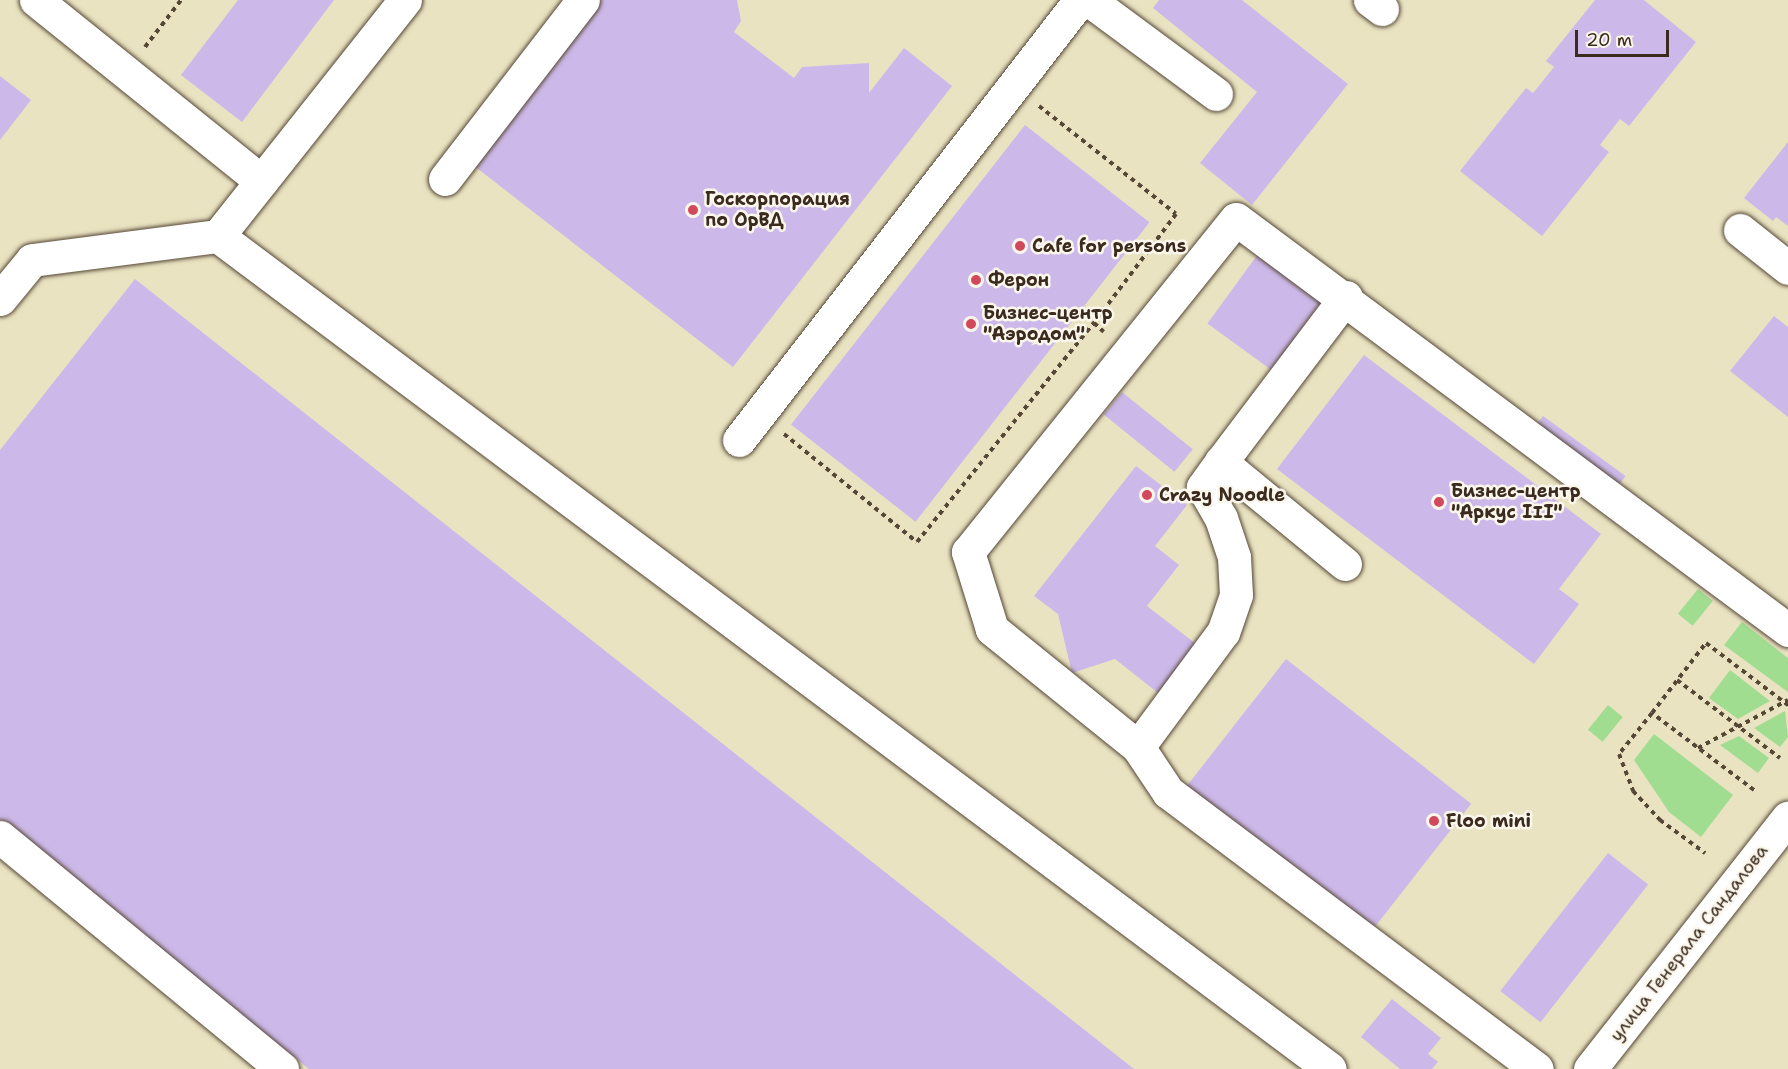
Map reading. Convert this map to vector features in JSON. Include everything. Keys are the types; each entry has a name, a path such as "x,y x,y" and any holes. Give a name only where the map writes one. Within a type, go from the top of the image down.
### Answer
{"street":[{"path":"36,0 261,181"},
{"path":"218,236 405,0"},
{"path":"446,179 583,0"},
{"path":"739,440 1080,0"},
{"path":"1089,0 1216,94"},
{"path":"1537,1069 1167,792 1138,747 992,628 968,552 1236,219 1346,297 1788,630"},
{"path":"1740,230 1788,268"},
{"path":"0,299 32,260 218,236 1330,1069"},
{"path":"1138,747 1223,632 1236,595 1234,557 1221,518 1203,487 1346,297"},
{"path":"1221,462 1345,564"},
{"name":"улица Генерала Сандалова","path":"1590,1069 1788,817"},
{"path":"0,837 282,1069"}],"path":[{"path":"126,72 181,0"},
{"path":"758,413 918,542 1094,323 1176,214 1014,86"},
{"path":"1094,323 1130,351"},
{"path":"1698,748 1787,702 1706,643 1619,754 1632,791 1660,820 1705,853"},
{"path":"1677,680 1780,758"},
{"path":"1652,713 1754,790"}],"green space":[{"path":"1698,589 1713,601 1693,626 1678,614"},
{"path":"1742,622 1788,658 1788,692 1724,645"},
{"path":"1730,670 1770,701 1738,719 1709,698"},
{"path":"1608,705 1623,717 1603,742 1588,730"},
{"path":"1785,711 1788,737 1780,747 1754,728"},
{"path":"1654,734 1733,795 1701,837 1669,812 1634,760"},
{"path":"1739,736 1769,758 1758,773 1720,745"}],"building":[{"path":"238,0 334,0 242,122 181,75"},
{"name":"Госкорпорация по ОрВД","path":"602,0 737,0 741,21 734,32 794,78 802,67 869,63 869,93 904,48 952,86 733,367 473,165"},
{"path":"1159,0 1242,0 1348,84 1252,205 1200,163 1257,92 1153,8"},
{"path":"1595,0 1644,0 1696,42 1629,126 1620,119 1600,145 1609,152 1542,236 1460,171 1526,88 1533,93 1554,67 1546,61"},
{"path":"0,76 31,100 0,140"},
{"name":"Бизнес-центр \"Аэродом\"","path":"1025,125 1150,222 916,522 791,424"},
{"path":"1788,142 1788,226 1776,217 1773,221 1744,198"},
{"path":"1258,254 1322,300 1271,370 1207,324"},
{"path":"135,279 1134,1069 309,1069 0,825 0,450"},
{"path":"1774,316 1788,327 1788,417 1730,371"},
{"name":"Бизнес-центр \"Аркус III\"","path":"1364,355 1601,534 1559,589 1579,604 1534,664 1277,469"},
{"path":"1122,392 1193,449 1174,472 1104,415"},
{"path":"1543,416 1626,476 1614,491 1532,431"},
{"path":"1136,466 1187,505 1155,546 1179,565 1147,606 1200,647 1162,696 1115,659 1072,673 1058,614 1034,596"},
{"path":"1286,659 1471,804 1372,931 1187,786"},
{"path":"1608,853 1648,884 1540,1022 1500,991"},
{"path":"1392,999 1441,1038 1428,1054 1438,1062 1432,1069 1400,1069 1361,1037"}],"place":[{"name":"Госкорпорация по ОрВД","path":"693,210"},
{"name":"Cafe for persons","path":"1020,246"},
{"name":"Ферон","path":"976,280"},
{"name":"Бизнес-центр \"Аэродом\"","path":"971,324"},
{"name":"Crazy Noodle","path":"1147,495"},
{"name":"Бизнес-центр \"Аркус III\"","path":"1439,502"},
{"name":"Floo mini","path":"1434,821"}]}
